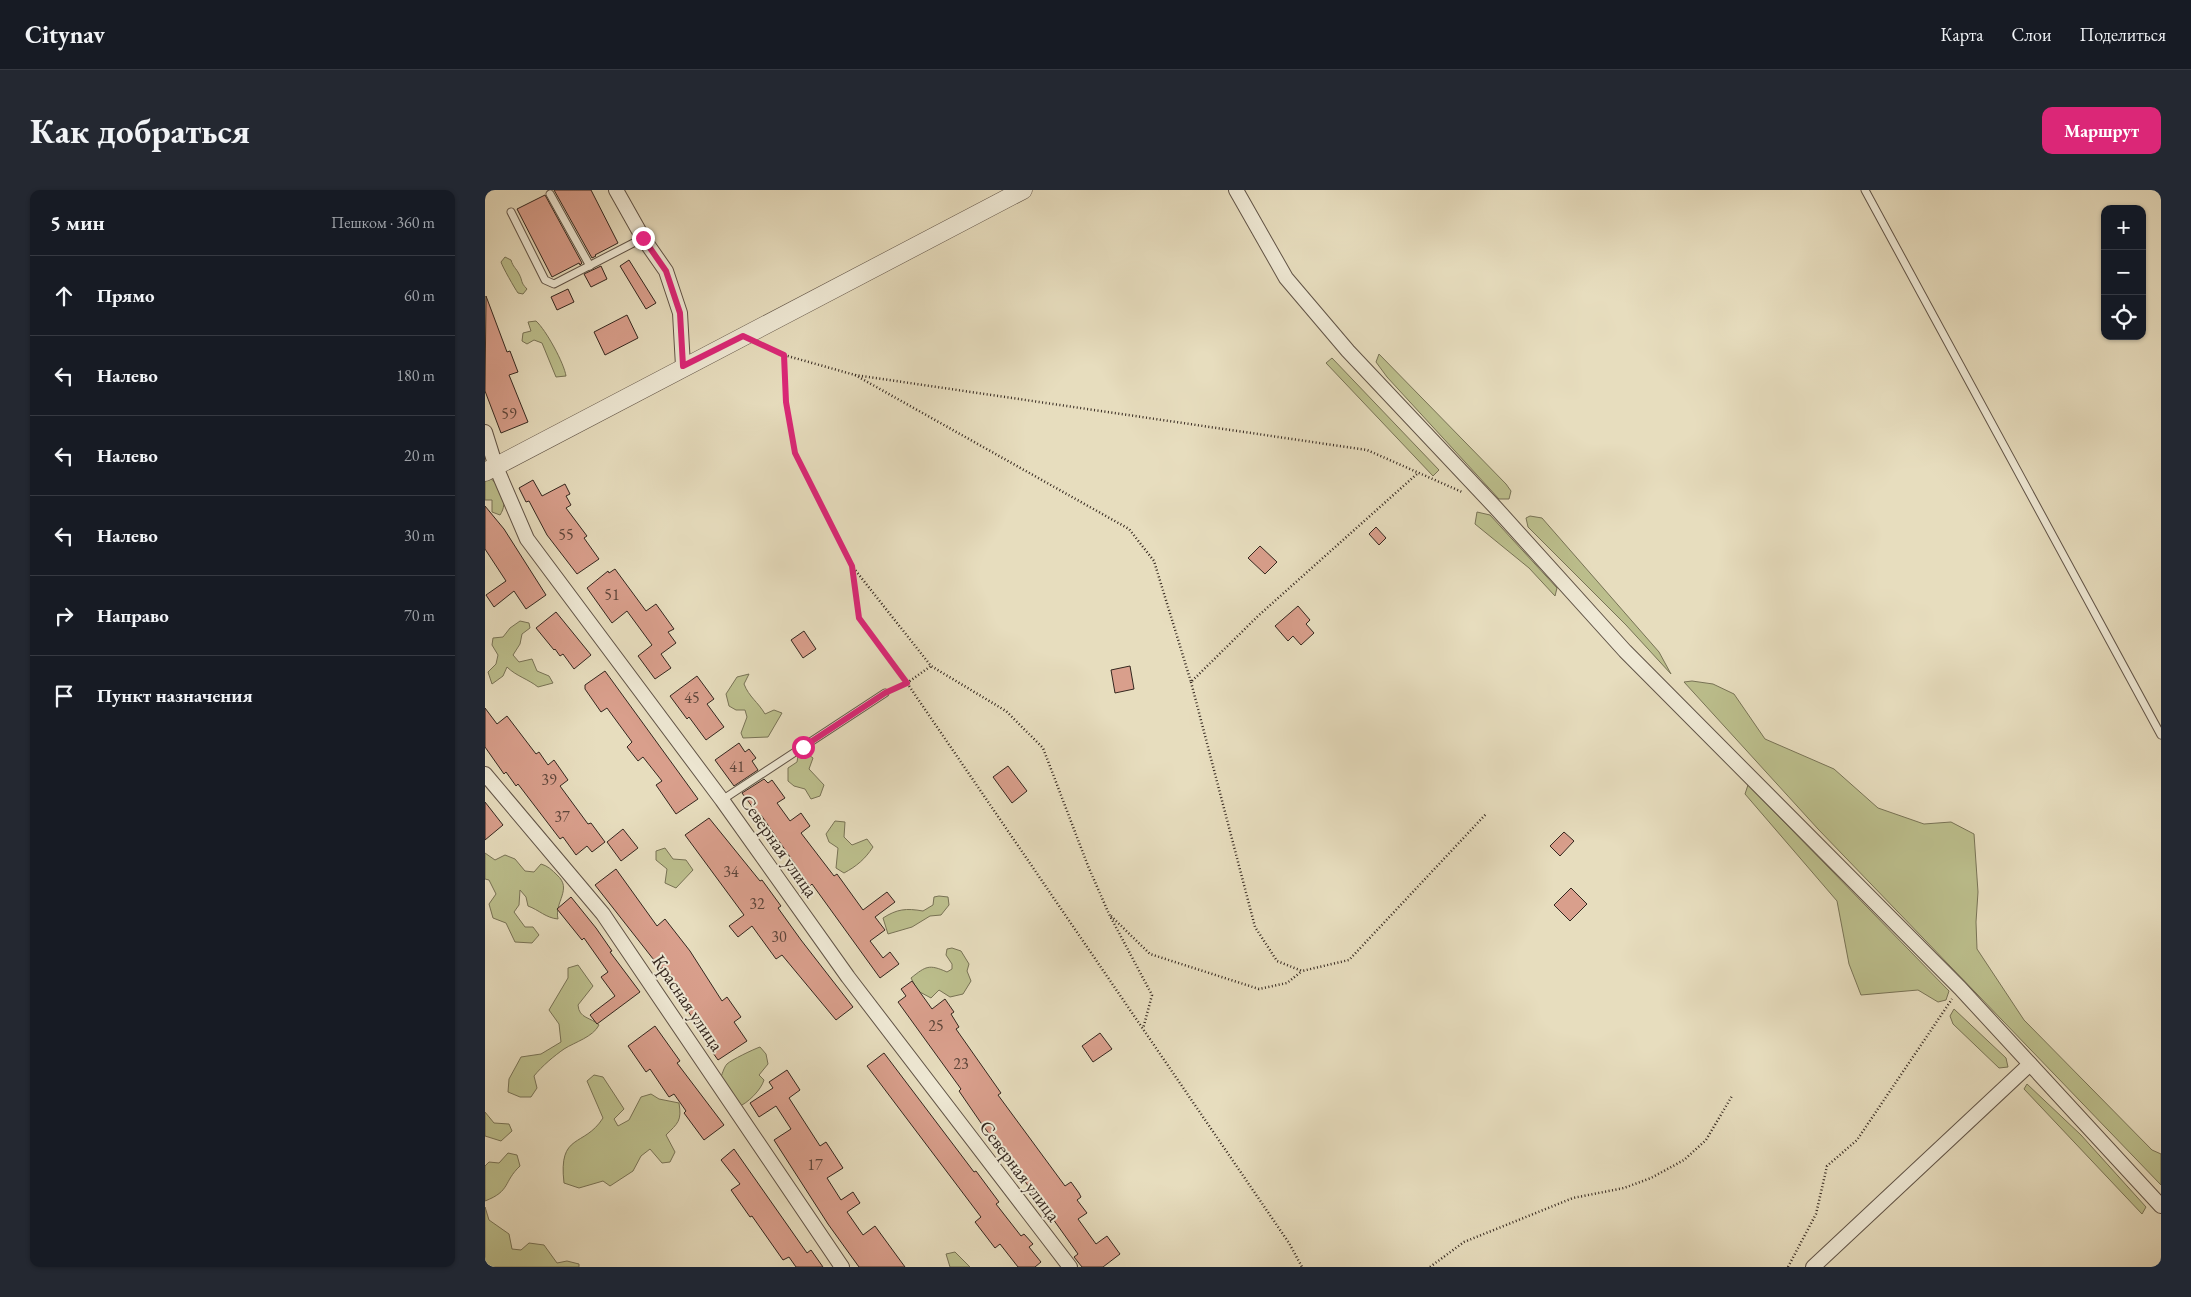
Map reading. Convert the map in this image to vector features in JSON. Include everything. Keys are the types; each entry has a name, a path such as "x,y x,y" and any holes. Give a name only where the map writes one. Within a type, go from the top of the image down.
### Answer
{"street":[{"path":"617,190 643,238 666,271 680,313 683,366"},
{"path":"490,470 683,366 1023,190"},
{"path":"1236,190 1286,278 1348,351 1495,507 1625,651 1960,988 2161,1206"},
{"name":"Северная улица","path":"485,432 490,470 527,539 723,800 848,977 1070,1267"},
{"name":"Красная улица","path":"485,774 603,914 842,1267"},
{"path":"1813,1267 2030,1064"}],"lane":[{"path":"1865,190 2158,724 2161,735"},
{"path":"551,194 590,266"},
{"path":"511,212 545,280 553,284 643,238"},
{"path":"723,800 885,693"}],"path":[{"path":"743,336 784,355 855,375 1367,450 1469,496"},
{"path":"784,355 786,402 795,453 852,566 931,666 1006,711 1043,748 1088,866 1109,914 1152,995 1143,1030"},
{"path":"855,375 1129,529 1154,561 1191,682 1255,927 1277,961 1302,971"},
{"path":"1191,682 1258,616 1418,473"},
{"path":"852,566 859,618 907,683 1283,1234 1302,1267"},
{"path":"885,693 907,683 931,666"},
{"path":"1109,914 1150,954 1259,989 1287,982 1302,971 1349,960 1486,814"},
{"path":"1788,1267 1815,1214 1827,1166 1857,1140 1960,988"},
{"path":"1430,1267 1464,1242 1573,1198 1624,1188 1651,1178 1684,1160 1705,1140 1732,1096"}],"green space":[{"path":"505,257 511,260 523,285 527,289 523,294 518,293 501,262"},
{"path":"536,321 554,347 566,376 556,377 542,343 534,340 527,344 522,341 523,333 531,331 528,322"},
{"path":"1379,354 1506,484 1511,491 1509,499 1499,499 1387,377 1376,362"},
{"path":"1332,358 1439,470 1433,476 1326,363"},
{"path":"490,478 503,495 504,505 500,515 492,512 492,500 485,500 485,479"},
{"path":"1477,512 1490,515 1557,588 1555,596 1529,568 1475,524"},
{"path":"1530,516 1542,518 1659,652 1671,674 1626,625 1528,527 1526,518"},
{"path":"520,621 529,623 530,628 522,634 520,644 513,655 519,662 532,659 537,671 549,676 553,683 538,687 507,667 503,676 492,684 488,672 496,664 498,655 492,645 493,638 503,637 510,628"},
{"path":"749,674 744,684 765,714 774,710 782,713 768,737 743,738 741,733 747,717 745,710 736,710 729,706 726,694 737,677"},
{"path":"1692,681 1713,684 1734,694 1765,739 1834,769 1878,808 1924,824 1951,822 1974,834 1978,892 1977,949 2024,1020 2152,1150 2161,1154 2161,1185 1818,829 1684,682"},
{"path":"806,753 813,758 809,769 824,785 820,796 811,799 805,789 794,786 788,781 788,768 797,762 798,756"},
{"path":"1748,785 1949,991 1946,1000 1938,1002 1918,990 1861,995 1849,964 1837,901 1745,794"},
{"path":"835,821 845,822 844,837 852,845 867,839 873,847 860,862 844,873 836,868 838,848 829,842 826,834"},
{"path":"665,848 673,859 686,860 693,870 676,888 665,883 667,869 656,860 656,851"},
{"path":"485,853 495,860 505,855 515,859 525,871 534,872 541,864 552,870 561,880 563,891 558,907 558,919 528,906 526,897 520,890 519,905 514,912 525,927 533,927 539,935 532,943 515,942 506,923 493,918 489,904 496,894 489,880 485,879"},
{"path":"934,897 948,897 949,905 941,915 930,916 912,927 888,934 883,918 902,910 923,911 933,905"},
{"path":"952,948 961,951 969,964 967,971 971,981 963,994 950,997 939,990 931,998 918,991 911,978 920,971 932,967 947,972 952,969 952,964 946,955 947,949"},
{"path":"578,965 593,986 578,1005 579,1010 583,1015 599,1025 593,1033 552,1058 534,1076 537,1088 531,1097 520,1097 508,1092 509,1079 521,1057 541,1054 561,1042 559,1024 549,1010 568,978 568,968"},
{"path":"1954,1009 2006,1058 2008,1067 1999,1068 1953,1024 1950,1016"},
{"path":"760,1047 766,1054 768,1064 759,1075 764,1080 754,1096 738,1107 720,1079 727,1064"},
{"path":"594,1075 603,1077 624,1109 614,1119 618,1126 629,1120 641,1097 651,1094 659,1099 679,1103 680,1114 678,1121 666,1135 675,1152 670,1162 662,1163 650,1149 641,1156 633,1171 610,1186 603,1181 579,1188 564,1183 563,1167 569,1148 596,1127 603,1118 587,1081"},
{"path":"2027,1084 2081,1135 2146,1207 2142,1214 2024,1089"},
{"path":"485,1112 494,1123 509,1124 512,1131 501,1141 485,1136"},
{"path":"508,1153 517,1155 520,1166 499,1194 485,1201 485,1166 489,1162 499,1163"},
{"path":"485,1207 489,1220 509,1234 512,1249 521,1250 529,1243 544,1245 557,1263 567,1261 579,1264 579,1267 485,1267"},
{"path":"955,1252 970,1267 950,1267 946,1254"}],"building":[{"path":"554,190 591,190 618,243 592,258"},
{"path":"545,195 582,263 552,277 517,209"},
{"path":"629,260 656,303 646,309 620,266"},
{"path":"601,266 607,279 591,287 584,274"},
{"path":"568,289 574,302 557,310 551,297"},
{"path":"486,296 507,352 510,351 518,372 509,375 528,422 501,433 485,391"},
{"path":"627,315 638,338 605,355 594,332"},
{"path":"533,480 542,496 565,484 570,494 566,496 571,505 566,508 587,536 584,538 599,559 577,574 547,535 529,501 526,502 519,488"},
{"path":"485,506 504,529 546,595 526,609 514,591 494,607 486,595 506,581 485,549"},
{"path":"1376,527 1386,538 1379,545 1369,534"},
{"path":"1260,546 1277,562 1265,574 1248,558"},
{"path":"615,569 646,611 656,604 674,629 668,632 676,643 661,654 671,668 655,679 638,656 652,645 627,611 612,623 587,588 608,571 609,573"},
{"path":"1298,606 1310,620 1306,624 1314,633 1301,645 1293,636 1288,641 1275,626"},
{"path":"556,612 591,655 574,669 563,654 560,656 536,628"},
{"path":"804,631 816,649 803,658 791,640"},
{"path":"1130,666 1134,689 1115,693 1111,670"},
{"path":"605,671 698,799 676,814 656,785 662,781 643,757 638,761 627,747 632,742 607,708 601,712 585,689 585,685"},
{"path":"697,676 714,699 707,704 724,727 706,740 670,696"},
{"path":"485,708 497,724 507,716 536,754 539,752 548,765 554,760 568,780 560,786 588,824 591,823 605,842 592,852 587,846 576,855 563,837 560,839 518,784 516,786 506,772 504,774 485,747"},
{"path":"739,743 745,752 749,749 756,758 752,761 758,770 734,786 715,760"},
{"path":"1008,766 1027,791 1012,803 993,777"},
{"path":"764,779 768,783 772,780 785,798 777,803 790,821 801,813 810,826 801,833 834,876 837,874 863,910 887,892 895,902 875,917 885,930 870,941 883,958 890,952 899,964 880,978 812,884 810,886 761,815 759,816 742,793"},
{"path":"485,802 503,825 485,840"},
{"path":"709,818 760,881 762,880 781,906 778,908 853,1007 836,1020 782,955 776,959 752,926 738,937 729,926 744,915 685,835"},
{"path":"623,829 638,848 621,861 607,842"},
{"path":"1564,832 1574,841 1560,856 1550,846"},
{"path":"616,869 657,926 665,919 690,951 722,1001 727,997 741,1017 734,1022 747,1041 718,1060 708,1046 711,1044 687,1010 690,1009 663,967 661,969 595,885"},
{"path":"1571,888 1587,904 1570,921 1554,905"},
{"path":"571,897 596,928 612,951 610,952 640,992 597,1024 590,1015 615,996 601,977 608,972 584,938 582,940 557,909"},
{"path":"912,981 932,1009 945,999 954,1012 951,1014 959,1027 956,1029 1001,1093 998,1095 1065,1186 1071,1182 1079,1193 1081,1197 1077,1200 1087,1213 1078,1219 1096,1244 1107,1236 1120,1254 1103,1267 1082,1267 1074,1257 1078,1254 981,1123 959,1091 961,1089 898,1002 906,996 901,989"},
{"path":"655,1026 680,1061 677,1063 724,1125 704,1140 684,1113 686,1111 674,1094 669,1097 650,1069 646,1072 628,1046"},
{"path":"1100,1033 1112,1049 1093,1062 1082,1046"},
{"path":"884,1053 999,1202 996,1204 1021,1236 1024,1234 1033,1244 1029,1247 1041,1262 1035,1267 1018,1267 1000,1244 995,1248 975,1222 981,1217 867,1066"},
{"path":"787,1070 800,1090 789,1098 820,1146 826,1142 843,1168 827,1178 841,1200 853,1192 860,1203 847,1212 863,1235 875,1226 905,1267 859,1267 828,1224 774,1140 791,1129 776,1106 759,1117 750,1103 773,1088 769,1082"},
{"path":"734,1149 807,1253 811,1250 823,1267 796,1267 789,1257 783,1260 752,1216 750,1217 731,1190 740,1184 721,1160"}],"route":[{"path":"643,238 666,271 680,313 683,366 743,336 784,355 786,402 795,453 852,566 859,618 907,683 885,693 803,747"}]}
